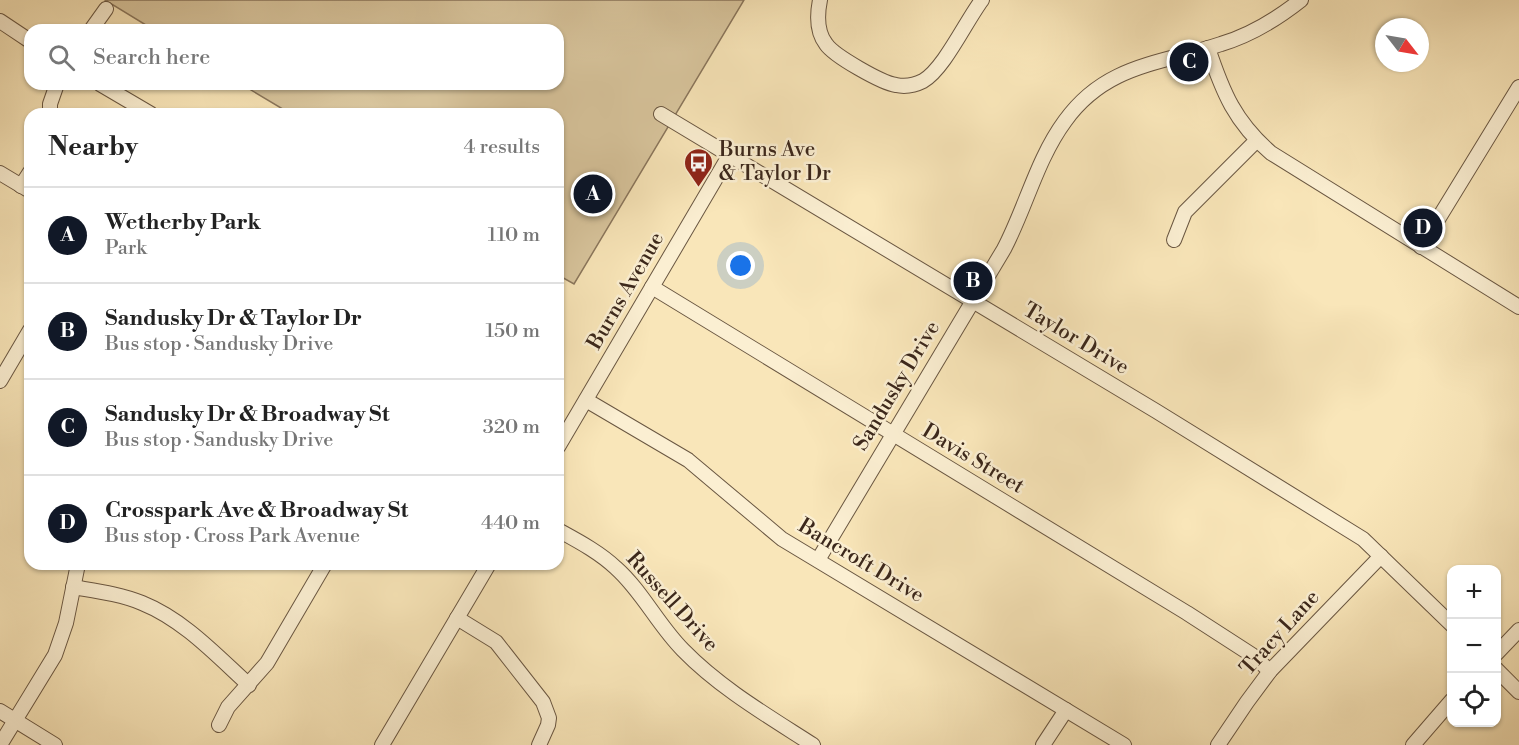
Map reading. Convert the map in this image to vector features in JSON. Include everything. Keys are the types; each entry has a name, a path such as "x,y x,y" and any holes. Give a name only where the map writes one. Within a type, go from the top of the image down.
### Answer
{"street":[{"path":"820,0 817,19 826,45 837,55 884,82 898,86 920,82 937,69 982,0"},
{"name":"Sandusky Drive","path":"818,560 1017,223 1054,137 1080,103 1109,80 1128,70 1244,36 1264,26 1301,0"},
{"path":"95,24 106,9"},
{"path":"0,21 24,37"},
{"path":"1208,48 1220,84 1229,102 1256,141 1286,165 1519,307"},
{"path":"1421,247 1519,87"},
{"path":"50,108 55,90"},
{"path":"110,90 141,108"},
{"name":"Taylor Drive","path":"661,114 1363,539 1447,620"},
{"path":"1174,240 1185,212 1256,141"},
{"name":"Burns Avenue","path":"564,437 729,156"},
{"path":"0,173 24,187"},
{"name":"Davis Street","path":"652,287 1187,613 1252,655 1270,671"},
{"path":"0,381 24,340"},
{"name":"Bancroft Drive","path":"586,400 688,460 776,535 1124,745"},
{"name":"Russell Drive","path":"564,533 591,549 616,568 665,630 698,664 729,690 813,745"},
{"name":"Tracy Lane","path":"1218,745 1241,709 1270,671 1381,556"},
{"path":"0,745 55,655 66,623 77,570"},
{"path":"219,725 228,707 267,663 321,570"},
{"path":"382,745 485,570"},
{"path":"74,586 124,597 160,612 193,634 249,685"},
{"path":"457,618 496,642 543,702 549,718 539,745"},
{"path":"1501,650 1519,630"},
{"path":"1501,673 1519,692"},
{"path":"1413,745 1447,706"},
{"path":"1043,745 1066,710"},
{"path":"0,711 55,745"}],"shaded area":[{"path":"105,0 744,0 574,284 564,278 564,108 281,108 251,90 564,90 564,24 144,24"}],"place":[{"name":"Sandusky Dr & Broadway St","path":"1189,62"},
{"name":"Burns Ave & Taylor Dr","path":"698,188"},
{"name":"Wetherby Park","path":"593,194"},
{"name":"Crosspark Ave & Broadway St","path":"1423,228"},
{"name":"Sandusky Dr & Taylor Dr","path":"973,281"}]}
